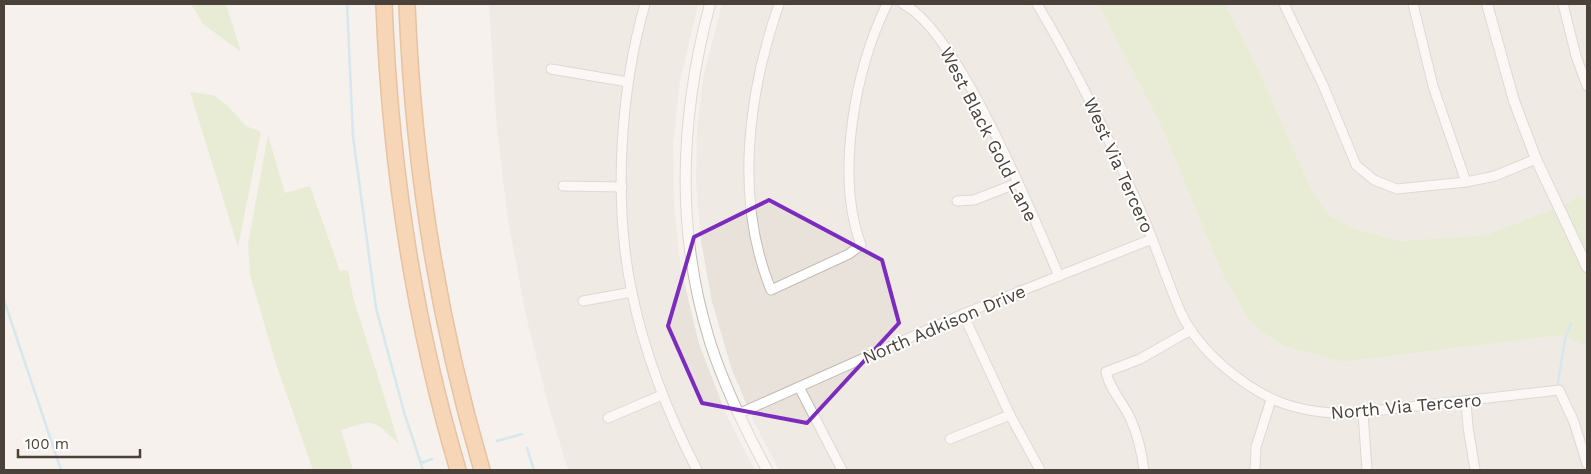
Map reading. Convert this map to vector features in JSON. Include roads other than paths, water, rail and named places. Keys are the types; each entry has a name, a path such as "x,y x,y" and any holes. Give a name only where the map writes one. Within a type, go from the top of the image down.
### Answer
{"highway":[{"path":"384,4 391,123 406,246 435,390 458,470"},
{"path":"407,4 413,115 427,228 451,355 482,470"}],"street":[{"path":"645,4 628,82 622,187 623,220 632,292 662,395 697,470"},
{"path":"710,4 693,84 684,172 698,299 710,343 738,414 766,470"},
{"path":"779,4 761,60 752,112 750,155 751,209 755,240 771,290 850,254 861,245 853,224 848,186 849,152 860,84 879,21 887,4"},
{"name":"West Black Gold Lane","path":"903,4 937,34 962,73 1018,184 1059,276"},
{"name":"West Via Tercero","path":"1037,4 1069,58 1099,116 1182,314 1191,330"},
{"path":"1284,4 1323,84 1356,165 1374,180 1396,189 1466,182 1495,176 1536,159"},
{"path":"1413,4 1432,86 1466,182"},
{"path":"1487,4 1512,94 1536,159 1587,267"},
{"path":"1563,4 1576,56 1587,86"},
{"path":"551,69 628,82"},
{"path":"957,200 974,200 1018,184"},
{"path":"563,186 622,187"},
{"name":"North Adkison Drive","path":"738,414 963,314 1152,239"},
{"path":"583,301 632,292"},
{"path":"963,314 1010,415 1040,470"},
{"path":"1144,470 1143,457 1131,420 1109,385 1106,372 1140,359 1191,330"},
{"name":"North Via Tercero","path":"1191,330 1213,357 1246,386 1271,400 1322,413 1363,413 1559,390 1574,422 1587,464"},
{"path":"799,387 842,470"},
{"path":"608,418 662,395"},
{"path":"1255,470 1256,447 1271,400"},
{"path":"1466,402 1475,470"},
{"path":"1363,413 1367,470"},
{"path":"950,439 1010,415"}],"waterway":[{"path":"347,4 353,136 376,308 404,412 423,470"},
{"path":"4,300 61,470"},
{"path":"1558,383 1565,339 1571,323"},
{"path":"497,441 522,434"},
{"path":"527,448 534,470"},
{"path":"421,463 432,459"}]}
